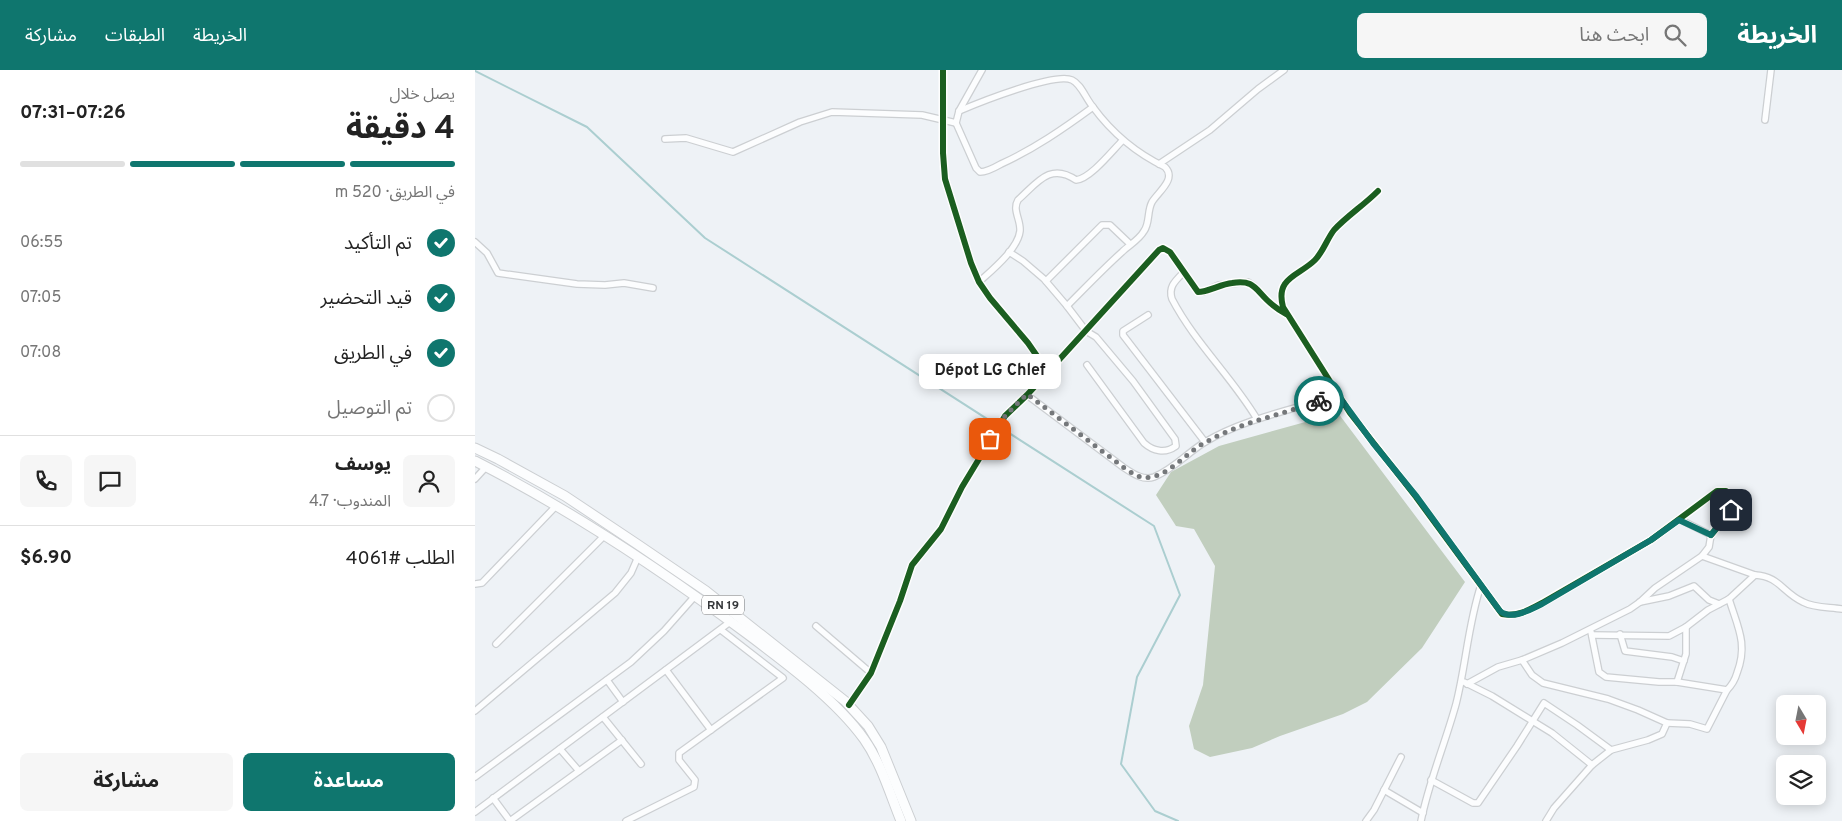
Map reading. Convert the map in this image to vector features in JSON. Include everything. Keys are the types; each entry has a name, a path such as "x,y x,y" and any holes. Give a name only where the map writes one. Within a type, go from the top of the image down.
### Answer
{"main road":[{"name":"RN 19","path":"475,448 499,459 565,496 847,703 875,736 884,753 911,821"},
{"name":"RN 19","path":"475,461 547,499 697,592 730,622 770,651 837,707 865,740 875,758 901,821"},
{"path":"547,499 547,494 552,489"},
{"path":"558,506 564,501 565,496"},
{"path":"837,707 847,703"},
{"path":"850,722 859,715"},
{"path":"875,758 884,753"}],"street":[{"path":"943,70 943,153 945,179 961,234 979,282 1028,343 1048,372"},
{"path":"982,70 959,111 956,123 976,168 980,172 1014,158 1055,134 1093,107"},
{"path":"1159,164 1210,130 1284,70"},
{"path":"1765,120 1771,70"},
{"path":"959,111 994,97 1062,78 1074,81 1093,107 1122,140 1168,170 1169,178 1150,204 1146,229 1138,239 1130,244 1067,306"},
{"path":"665,139 687,138 731,152 807,120 832,112 922,115 956,123"},
{"path":"979,282 1009,252 1020,231 1016,210 1018,200 1048,174 1061,172 1076,180 1082,179 1104,160 1122,140"},
{"path":"1378,191 1334,230 1316,259 1285,282 1282,299 1286,314 1338,395 1502,614 1523,613 1651,540 1717,491 1726,491 1731,500 1731,510 1711,535 1709,547 1702,556 1655,588 1640,602 1591,632 1498,668 1467,684"},
{"path":"1046,281 1102,225 1110,225 1130,244"},
{"path":"475,242 487,253 498,273 577,284 605,285 624,283 653,288"},
{"path":"847,703 871,673 900,600 911,565 941,529 962,487 1005,416 1048,372 1161,248 1170,252 1196,290 1201,292 1219,285 1231,283 1243,282 1251,284 1271,304 1286,314"},
{"path":"1009,252 1023,261 1046,281 1086,331 1096,337 1133,381 1175,439 1176,446 1161,452 1149,448 1143,443 1087,365"},
{"path":"1184,272 1171,287 1172,299 1195,336 1246,400 1257,420"},
{"path":"1148,315 1123,331 1123,335 1205,442"},
{"path":"1027,394 1123,467 1136,476 1146,478 1154,477 1179,462 1205,442 1257,420 1338,395"},
{"path":"475,479 486,467"},
{"path":"475,584 482,583 558,506"},
{"path":"1679,520 1711,535"},
{"path":"496,644 605,535"},
{"path":"1702,556 1755,576 1769,577 1805,603 1842,609"},
{"path":"475,711 615,593 631,573 638,557"},
{"path":"1591,632 1669,636 1687,627 1729,599 1755,576"},
{"path":"1421,821 1431,780 1456,705 1472,617 1481,585"},
{"path":"1640,602 1676,594 1694,586 1709,600 1719,604"},
{"path":"475,777 607,680 649,646 697,592"},
{"path":"1522,660 1532,675 1543,683 1608,699 1638,710 1667,724 1690,724 1707,729 1727,690 1734,682 1742,659 1743,644 1729,599"},
{"path":"475,812 730,622"},
{"path":"816,626 871,673"},
{"path":"1677,682 1684,661 1687,627"},
{"path":"626,821 694,787 695,780 679,760 679,753 783,678 721,630"},
{"path":"1591,632 1597,665 1603,676 1629,680 1677,682 1727,690"},
{"path":"1620,634 1625,651 1672,657 1684,661"},
{"path":"667,670 711,730"},
{"path":"607,680 623,702"},
{"path":"1461,680 1492,696 1553,733 1592,765"},
{"path":"1431,780 1473,803 1478,803 1533,721 1542,704 1546,703 1611,750"},
{"path":"603,717 641,764"},
{"path":"1546,821 1554,808 1592,765 1611,750 1658,736 1664,732 1667,724"},
{"path":"493,798 510,821 622,740"},
{"path":"560,749 579,772"},
{"path":"1366,821 1385,790 1401,757"},
{"path":"1385,790 1423,814"}],"green space":[{"path":"1338,413 1465,582 1422,648 1367,702 1343,714 1252,748 1210,757 1194,749 1189,726 1203,685 1215,566 1194,529 1176,526 1156,495 1171,472 1219,446"}],"waterway":[{"path":"475,71 587,127 705,238 1154,526 1180,595 1137,677 1121,764 1155,811 1178,821"}],"cycle path":[{"path":"943,70 943,153 945,179 971,263 979,282 990,298 1028,343 1048,372"},
{"path":"1378,191 1334,230 1315,260 1285,283 1281,297 1283,307 1350,413 1416,497 1502,614 1518,614 1542,603 1651,540 1717,491 1726,491 1730,496 1730,508 1711,535"},
{"path":"849,705 871,673 900,601 912,565 941,529 962,487 1005,416 1027,395 1159,250 1163,248 1170,252 1198,292 1228,284 1245,283 1253,285 1272,304 1286,314"}],"way so far":[{"path":"990,439 1005,416 1027,394 1123,467 1136,476 1146,478 1154,477 1179,462 1205,442 1230,430 1319,401"}],"place":[{"name":"Dépot LG Chlef","path":"990,439"}],"route":[{"path":"1319,401 1338,395 1373,443 1417,497 1502,614 1505,615 1523,613 1542,604 1651,540 1679,520 1711,535 1731,510"}]}
